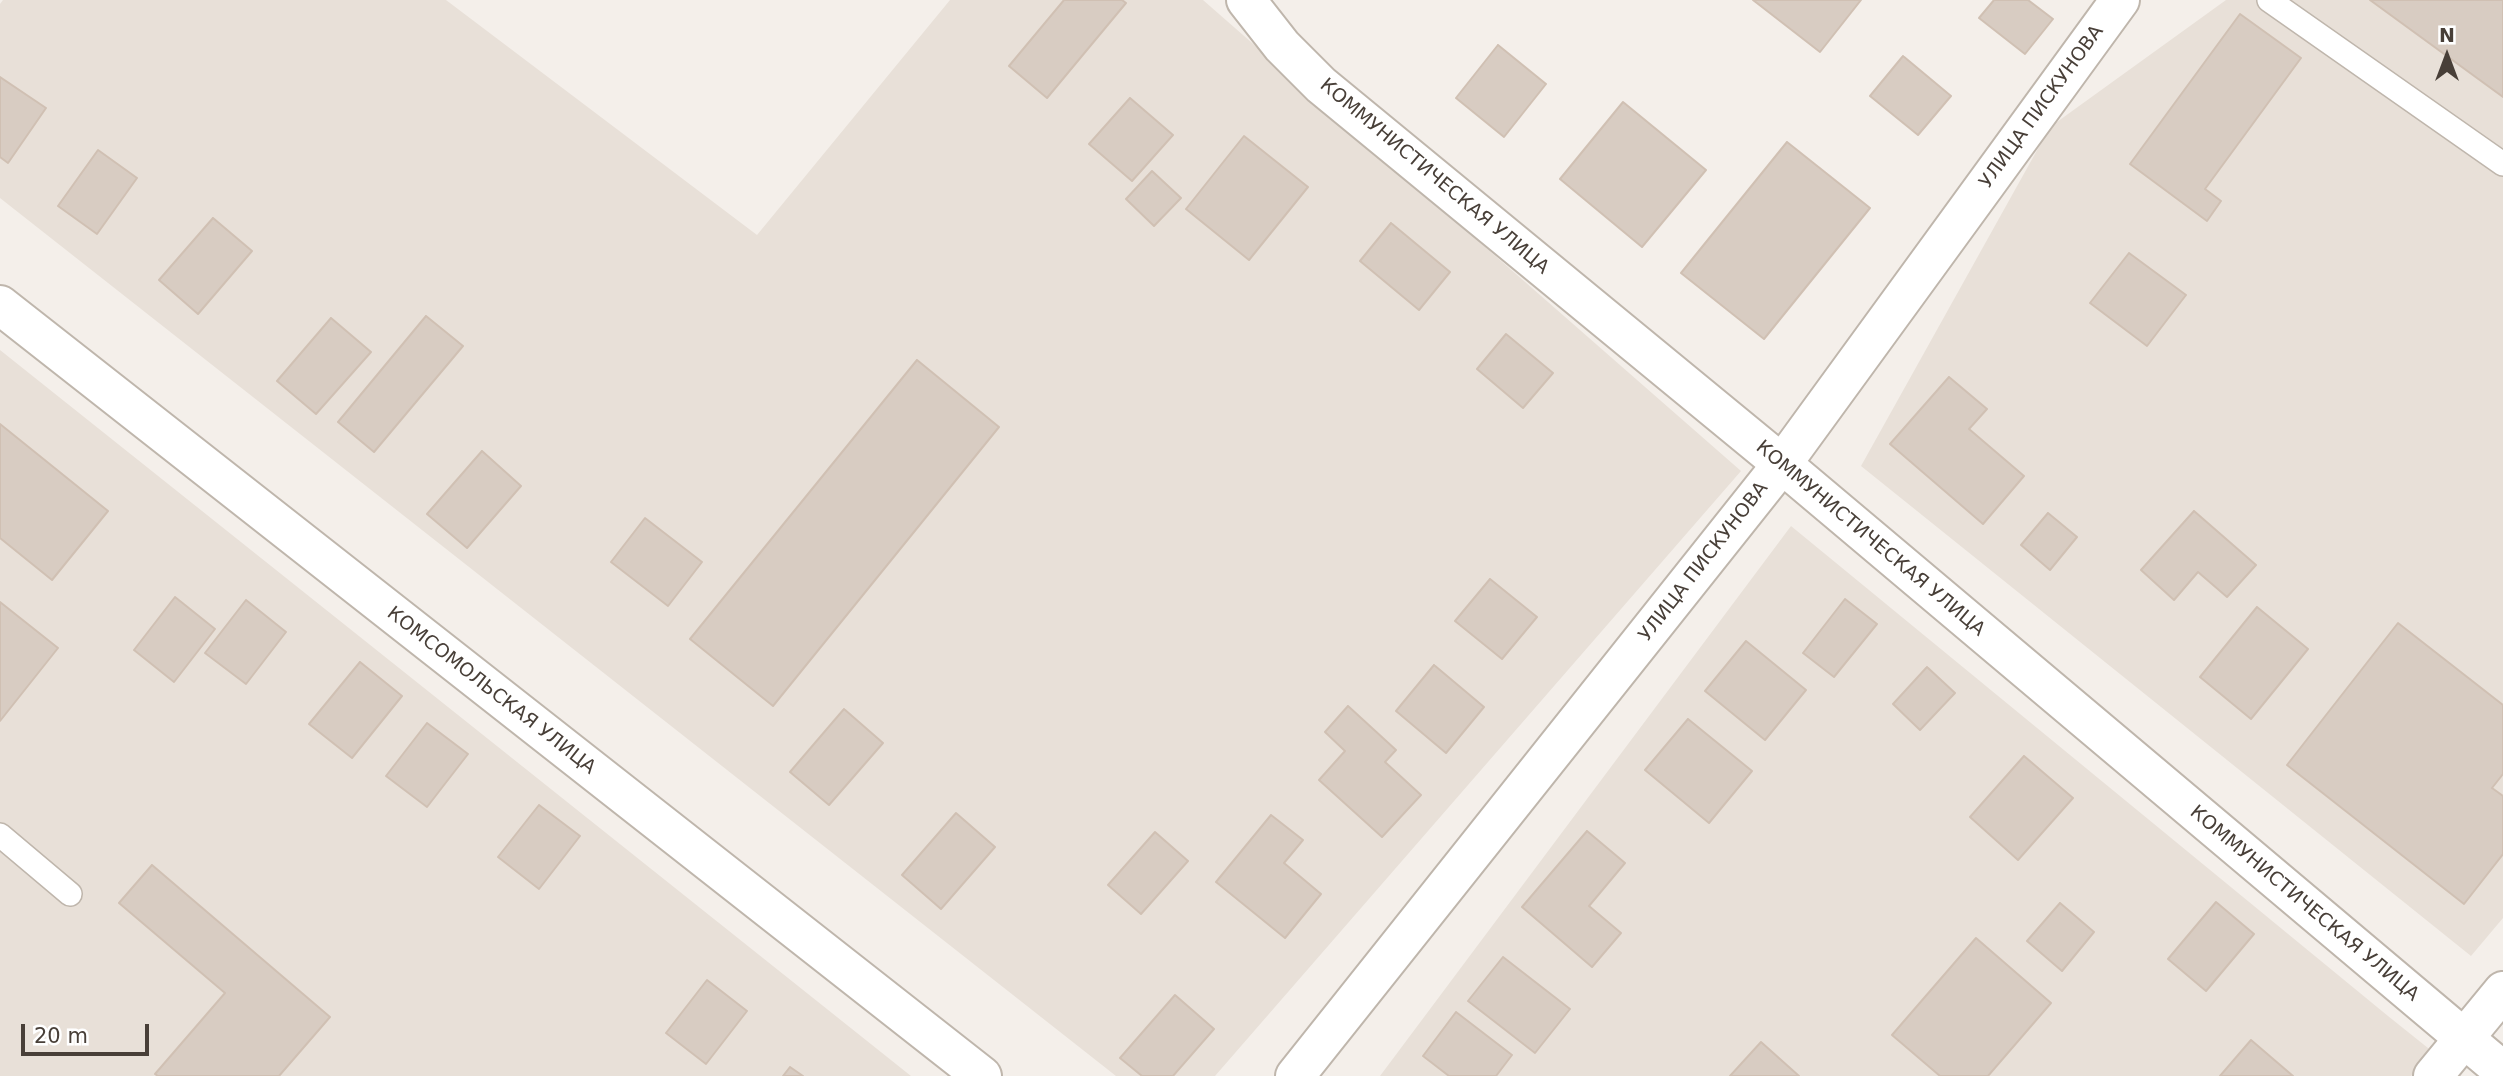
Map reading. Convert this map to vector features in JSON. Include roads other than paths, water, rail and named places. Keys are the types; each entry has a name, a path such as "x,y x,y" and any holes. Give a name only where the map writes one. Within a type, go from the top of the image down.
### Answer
{"street":[{"name":"КОММУНИСТИЧЕСКАЯ УЛИЦА","path":"1246,0 1282,46 1321,85 1782,464 2503,1071"},
{"name":"УЛИЦА ПИСКУНОВА","path":"1295,1076 1782,464 2120,0"},
{"name":"КОМСОМОЛЬСКАЯ УЛИЦА","path":"0,305 982,1076"},
{"path":"2433,1076 2503,991"}],"lane":[{"path":"2269,0 2503,164"},
{"path":"0,835 70,894"}]}
